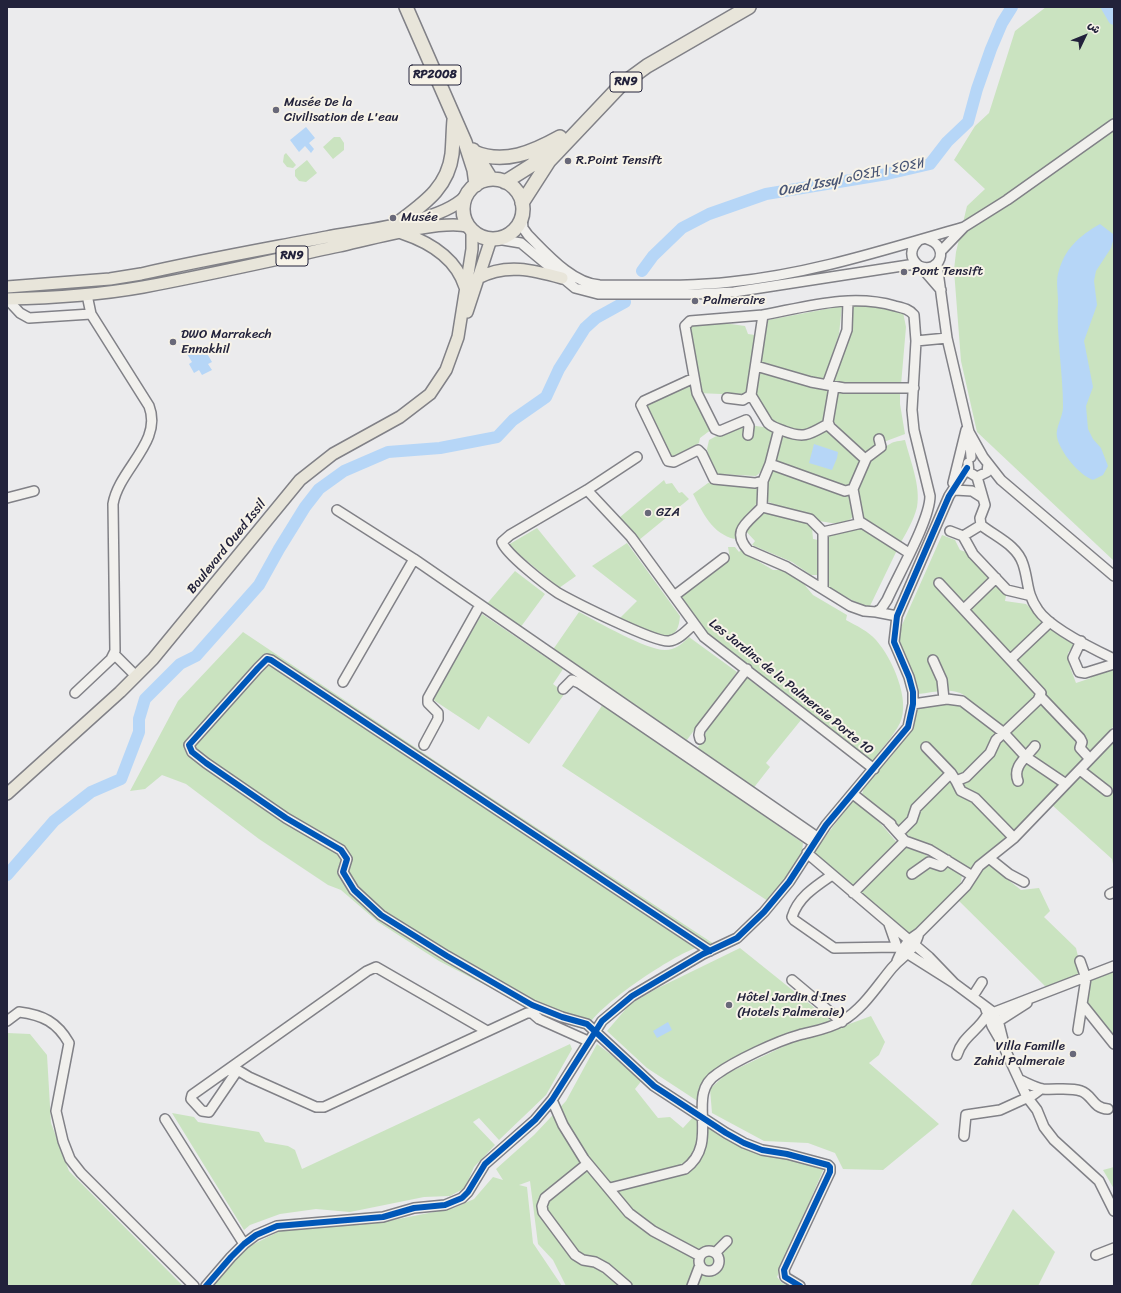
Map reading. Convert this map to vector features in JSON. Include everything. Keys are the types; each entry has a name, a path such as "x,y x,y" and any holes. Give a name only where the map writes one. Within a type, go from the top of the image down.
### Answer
{"highway":[{"name":"RP2008","path":"406,7 465,142 474,170 476,185"},
{"name":"RN9","path":"505,182 532,165 606,90 631,69 657,51 732,7"},
{"name":"RN9","path":"522,203 549,161 621,85 647,66 750,7"},
{"path":"400,228 433,196 448,175 452,154 454,118"},
{"path":"474,152 491,157 512,157 533,151 560,137"},
{"name":"RP2008","path":"465,142 474,152 491,179"},
{"path":"491,179 505,182 516,190 522,203 522,217 514,230 509,234 494,239"},
{"name":"RN9","path":"465,197 476,185 491,179"},
{"path":"465,197 463,212 471,228"},
{"name":"RN9","path":"471,228 479,235 494,239"}],"main road":[{"name":"RN9","path":"7,299 87,295 190,278 400,228 438,214 460,203 465,197"},
{"name":"RN9","path":"7,287 89,281 141,274 400,228 454,224 471,228"},
{"path":"400,228 447,258 462,278 465,288"},
{"name":"Boulevard Oued Issil","path":"7,794 136,676 170,639 275,508 300,480 332,454 400,418 430,394 446,370 453,353 461,323 472,249 471,228"},
{"name":"Boulevard Oued Issil","path":"461,323 467,312 478,278 494,239"},
{"path":"478,278 490,271 511,268 543,273 562,278"}],"street":[{"path":"522,217 522,228 528,235 571,275 599,290 643,294 734,292 919,266 930,268 937,264 941,251 964,228 1007,200 1114,124"},
{"path":"494,239 521,243 562,278 582,291 649,285 719,283 762,277 815,268 964,228"},
{"path":"941,251 935,242 923,240 914,245 911,252 912,258 942,291"},
{"path":"937,264 942,291 947,338 969,432 972,457"},
{"path":"75,693 111,659 114,654 113,504 119,482 149,437 152,418 149,406 91,314 87,295"},
{"path":"7,299 20,313 29,318 91,314"},
{"path":"828,424 830,386 847,330 848,301"},
{"path":"748,435 749,426 746,420 720,431 715,429 700,400 694,378 686,331 687,323 694,321 763,315 832,302 848,301 874,301 907,309 914,315 916,341 912,410 914,430 930,496 930,503 887,600 876,612"},
{"path":"763,315 751,395 768,423 794,435 804,436 828,424"},
{"path":"916,341 947,338"},
{"path":"756,366 804,381 830,386 864,389 914,388"},
{"path":"694,378 644,401 642,405 666,458 671,463 698,450 702,454 712,476 717,480 755,483 762,481"},
{"path":"727,398 743,400 751,395"},
{"path":"206,1286 231,1256 244,1244 256,1235 277,1226 383,1217 414,1208 445,1205 456,1202 468,1192 484,1164 535,1120 552,1100 602,1021 632,996 710,951 737,938 764,912 789,882 816,840 908,727 913,704 909,677 894,642 897,616 952,493 967,423"},
{"path":"828,424 866,458"},
{"path":"779,429 770,464 762,481 762,507 742,527 740,538 744,545 748,550 780,563 850,606 864,611 897,616"},
{"path":"969,432 986,460 1001,480 1114,576"},
{"path":"879,439 881,447 866,458 853,490 859,521 909,552"},
{"path":"952,493 975,474 988,468 986,460 979,455 972,457 967,464 975,474 985,505 980,518 981,525 1010,545 1023,563 1028,595 1038,611 1050,622 1114,659"},
{"path":"587,490 637,457"},
{"path":"770,464 845,491 853,490"},
{"path":"975,474 1001,480"},
{"name":"Les Jardins de la Palmeraie Porte 10","path":"694,624 675,640 668,642 650,637 560,594 510,553 502,542 535,519 587,490 631,537 704,637 874,769"},
{"path":"7,498 34,491"},
{"path":"952,493 972,491 983,498"},
{"path":"762,507 810,519 823,532 823,589"},
{"path":"337,510 414,559 816,840"},
{"path":"823,532 862,523"},
{"path":"964,536 981,525"},
{"path":"950,531 964,536 973,554 1007,590 1028,595"},
{"path":"674,596 724,558"},
{"path":"343,682 414,559"},
{"path":"964,609 996,578"},
{"path":"939,583 1039,689 1041,693 1040,696 1080,738 1082,742 1080,748 1090,759"},
{"path":"424,745 438,719 438,713 428,703 428,698 480,605"},
{"path":"1012,659 1050,622"},
{"path":"1081,641 1074,658 1079,672 1085,673 1114,664"},
{"path":"114,654 136,676"},
{"path":"710,951 271,660 265,661 258,668 188,746 192,752 206,763 286,818 341,850 347,860 343,872 345,877 354,890 381,916 532,1005 562,1017 587,1024 611,1048 654,1086 702,1117 753,1147 816,1161 830,1167 830,1172 785,1267 784,1274 786,1277 800,1286"},
{"path":"933,660 936,670 942,680 944,700"},
{"path":"700,739 698,735 700,730 747,669"},
{"path":"563,689 572,680 579,682 816,840"},
{"path":"956,781 966,777 990,753 993,743 1040,696"},
{"path":"913,704 955,699 962,701 1004,733 1026,757 1066,784"},
{"path":"610,1188 685,1169 693,1163 702,1146 704,1089 708,1081 716,1074 787,1039 827,1028 842,1022 857,1011 897,962 903,950 966,886 971,875 983,861 990,858 1014,838 1114,734"},
{"path":"1018,781 1016,776 1018,765 1035,746"},
{"path":"926,747 951,773 961,791 974,798 1014,838"},
{"path":"1080,770 1107,791"},
{"path":"902,830 912,820 916,808 951,773"},
{"path":"853,794 888,822 908,842 947,860 971,875"},
{"path":"888,822 902,830 908,842"},
{"path":"853,893 908,842"},
{"path":"807,853 912,942 954,983"},
{"path":"990,858 1009,874 1024,882"},
{"path":"912,874 929,862 942,866 947,860"},
{"path":"832,875 805,896 793,913 792,917 794,920 834,948 903,950"},
{"path":"889,924 903,950 973,996 989,1016 1027,1097 1037,1110 1048,1133 1100,1181 1114,1211"},
{"path":"1078,1030 1086,978 1080,961"},
{"path":"957,1055 965,1039 989,1016 1114,966"},
{"path":"234,1068 211,1110 207,1113 202,1111 191,1099 191,1096 234,1068 367,970 376,967 487,1031"},
{"path":"792,980 842,1022"},
{"path":"973,996 982,982"},
{"path":"1082,1004 1114,1044"},
{"path":"7,1021 19,1012 33,1014 50,1021 61,1029 69,1043 56,1111 58,1125 70,1159 92,1184 194,1286"},
{"path":"234,1068 316,1107 324,1106 527,1013 532,1013 539,1019 588,1041"},
{"path":"1020,1080 1041,1089 1076,1089 1083,1091 1096,1105 1101,1108 1108,1109"},
{"path":"964,1136 966,1115 1000,1110 1033,1095 1041,1089"},
{"path":"552,1100 574,1144 587,1164 599,1179 610,1188 629,1213 641,1224 700,1260 706,1270 715,1269 719,1261 715,1253 707,1251 700,1260 692,1286"},
{"path":"165,1119 244,1244"},
{"path":"587,1164 545,1198 542,1206 543,1212 550,1224 578,1258 595,1262 606,1268 627,1286"},
{"path":"715,1253 727,1241"},
{"path":"1096,1255 1114,1248"}],"green space":[{"path":"1046,7 1114,7 1114,561 977,432 961,361 954,270 956,252 967,206 985,189 954,160 975,126 989,113 1015,31"},
{"path":"334,137 340,137 344,143 344,150 333,159 323,147"},
{"path":"286,153 296,165 293,168 287,167 283,162 284,155"},
{"path":"307,160 317,173 306,182 299,181 295,176 295,170"},
{"path":"852,303 877,305 903,312 906,327 901,385 832,383"},
{"path":"842,306 839,334 824,379 820,381 761,362 768,320"},
{"path":"716,322 745,326 748,334 755,335 747,391 743,395 698,393 690,324"},
{"path":"760,371 833,391 825,420 803,432 775,425 765,413 756,396"},
{"path":"691,381 712,429 700,438 699,443 671,459 645,407 649,402"},
{"path":"900,390 900,404 905,434 881,443 866,456 832,420 838,392"},
{"path":"741,423 774,430 767,461 756,476 718,474 712,470 707,449 709,440"},
{"path":"826,426 863,458 849,487 771,461 780,434 802,438"},
{"path":"905,440 918,490 918,499 914,517 900,544 876,529 865,520 857,499 861,477 873,457 892,443"},
{"path":"770,467 841,490 850,495 854,515 847,521 837,523 825,522 812,519 766,501 764,483"},
{"path":"664,480 666,484 672,483 679,493 682,492 689,499 639,540 619,518"},
{"path":"718,481 759,483 759,501 740,522 735,539 720,533 714,528 693,494 708,483"},
{"path":"762,507 809,522 812,527 813,539 818,540 817,575 811,575 792,562 752,545 755,541 742,527"},
{"path":"860,526 898,548 870,606 865,607 827,587 828,535"},
{"path":"537,528 576,576 559,588 508,545"},
{"path":"942,535 955,540 960,550 972,554 1007,590 1005,601 1026,604 1047,624 1077,642 1068,653 1070,667 1076,683 1091,678 1090,674 1114,667 1114,726 1066,776 1058,774 1047,768 1021,749 985,717 963,694 944,691 918,694 913,675 899,639 902,625"},
{"path":"627,543 680,616 677,630 666,638 619,619 637,601 592,566"},
{"path":"728,547 735,547 739,552 741,550 773,570 786,570 803,583 813,595 847,615 846,620 862,629 876,640 888,657 894,668 901,691 903,714 897,728 871,763 706,634 679,597 730,559"},
{"path":"515,571 545,594 520,628 485,606"},
{"path":"579,612 634,641 657,649 665,650 675,648 689,637 737,672 684,744 552,651"},
{"path":"482,614 563,669 553,684 565,693 529,744 488,716 479,730 432,699"},
{"path":"243,632 455,774 714,944 701,946 682,954 634,984 603,1009 592,1020 586,1030 549,1018 439,961 378,922 341,890 328,885 259,839 186,784 162,775 145,789 130,791 178,701"},
{"path":"746,677 801,720 766,763 770,767 752,790 696,751 710,725"},
{"path":"956,701 975,717 991,727 1024,761 1059,782 996,849 978,861 970,871 914,840 862,798 865,787 872,776 895,752 905,733 915,705"},
{"path":"603,704 803,843 802,851 795,866 785,881 768,901 562,766"},
{"path":"1114,738 1114,869 1112,859 1052,805"},
{"path":"853,800 881,824 899,845 920,852 962,875 961,882 955,890 912,937 816,857 814,852"},
{"path":"987,863 1021,890 1039,888 1050,911 1044,917 1076,948 1083,977 1049,990 957,899"},
{"path":"740,948 831,1021 789,1032 723,1064 708,1076 701,1089 702,1104 647,1068 607,1031 630,1004 656,989"},
{"path":"1114,969 1114,1040 1085,1004 1091,979"},
{"path":"871,1016 885,1042 879,1055 869,1063 939,1124 883,1170 843,1169 835,1153 808,1143 764,1141 712,1113 710,1089 726,1074 797,1040 825,1033"},
{"path":"7,1033 30,1034 47,1055 51,1123 69,1171 183,1286 7,1286"},
{"path":"570,1044 572,1049 546,1095 499,1140 479,1118 473,1122 495,1145 474,1167 465,1188 450,1196 424,1197 350,1212 316,1209 280,1214 250,1225 244,1230 172,1113 194,1117 198,1122 259,1132 265,1142 288,1146 295,1150 302,1169"},
{"path":"597,1044 643,1079 635,1089 658,1118 670,1117 683,1128 695,1115 751,1151 763,1149 825,1166 777,1277 782,1283 789,1286 566,1286 553,1260 538,1244 530,1181 519,1185 527,1187 533,1243 562,1286 213,1286 246,1248 288,1227 378,1223 454,1208 474,1199 493,1177 503,1180 496,1169 534,1135 566,1101"},
{"path":"1114,1167 1114,1189 1103,1170"},
{"path":"1013,1209 1055,1252 1038,1286 970,1286"}],"water":[{"path":"306,127 315,138 309,143 314,149 311,153 305,146 299,152 290,140"},
{"path":"1100,224 1113,234 1113,241 1111,248 1096,271 1094,281 1097,305 1084,341 1093,387 1086,406 1088,429 1093,439 1101,448 1108,466 1103,475 1093,480 1076,468 1066,456 1057,437 1057,430 1063,407 1058,328 1057,280 1061,265 1068,250 1085,233"},
{"path":"198,347 201,352 205,350 212,362 208,364 212,370 202,375 199,370 194,373 189,364 192,362 187,354"},
{"path":"814,444 838,452 832,470 809,463"},
{"path":"668,1022 672,1030 657,1038 653,1031"}],"waterway":[{"name":"Oued Issyl ⴰⵙⵉⴼ ⵏ ⵉⵙⵉⵍ","path":"642,271 653,256 682,228 709,214 766,194 887,174 930,164 947,142 968,122 977,89 991,49 1002,23 1012,7"},
{"path":"1107,7 1114,19"},
{"name":"Oued Issyl ⴰⵙⵉⴼ ⵏ ⵉⵙⵉⵍ","path":"7,875 54,821 91,792 121,779 139,732 139,719 145,699 180,664 196,656 259,585 305,507 319,489 344,471 388,452 440,448 497,437 513,420 546,397 559,369 585,328 596,318 625,302"}],"cycle path":[{"path":"206,1286 244,1244 256,1235 277,1226 383,1217 414,1208 445,1205 462,1198 468,1192 485,1164 535,1120 552,1100 602,1021 632,996 703,954 737,938 764,912 789,882 826,825 908,727 913,704 913,692 909,677 894,642 897,616 949,496 967,468"},
{"path":"710,951 271,660 267,659 258,668 189,745 192,752 206,763 286,818 341,850 347,859 343,872 354,890 381,915 447,956 532,1005 562,1017 587,1024 654,1086 726,1133 744,1143 762,1150 787,1154 828,1165 830,1167 830,1172 784,1270 785,1277 800,1286"}],"place":[{"name":"Musée De la Civilisation de L'eau","path":"276,110"},
{"name":"R.Point Tensift","path":"568,161"},
{"name":"Musée","path":"393,218"},
{"name":"Pont Tensift","path":"904,272"},
{"name":"Palmeraire","path":"695,301"},
{"name":"DWO Marrakech Ennakhil","path":"173,342"},
{"name":"GZA","path":"648,513"},
{"name":"Hôtel Jardin d Ines (Hotels Palmeraie)","path":"729,1005"},
{"name":"Villa Famille Zahid Palmeraie","path":"1073,1054"}]}
